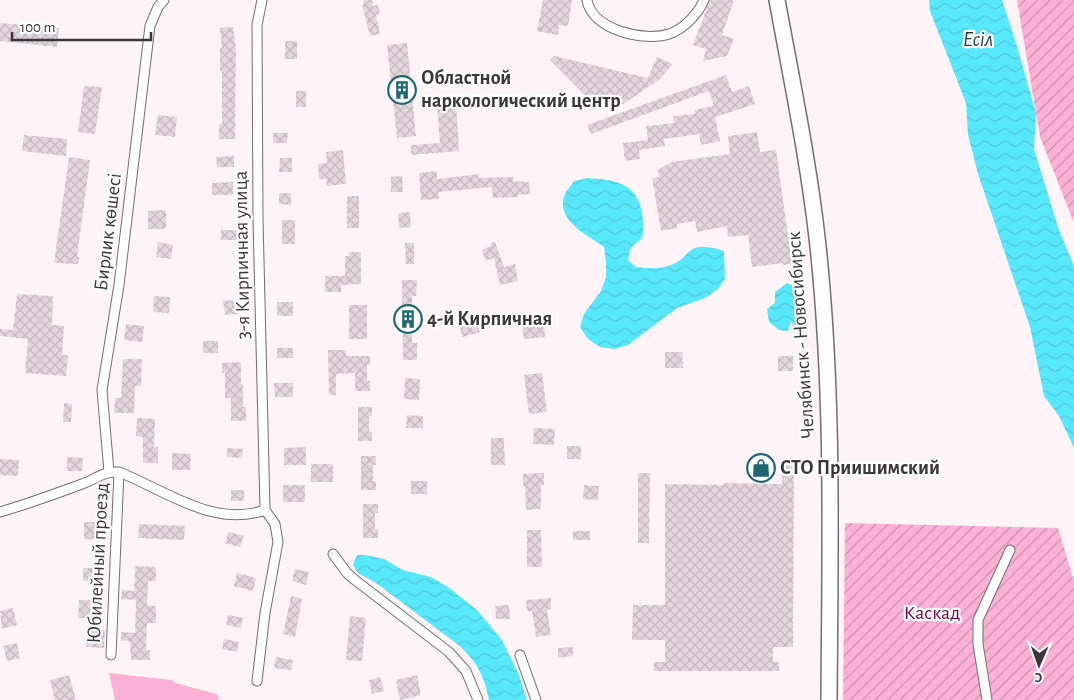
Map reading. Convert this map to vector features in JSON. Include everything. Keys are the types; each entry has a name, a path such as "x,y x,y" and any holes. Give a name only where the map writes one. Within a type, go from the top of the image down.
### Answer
{"highway":[{"name":"Челябинск - Новосибирск","path":"777,0 804,142 818,246 829,457 829,700"}],"street":[{"name":"Бирлик көшесі","path":"109,472 102,390 119,285 150,26 158,7 164,0"},
{"name":"3-я Кирпичная улица","path":"257,681 265,613 278,542 275,524 265,510 258,219 257,25 262,0"},
{"path":"587,0 588,6 605,25 628,33 655,36 669,34 684,26 696,14 704,0"},
{"path":"0,512 88,482 109,472 119,472 196,507 219,513 243,516 265,510"},
{"name":"Юбилейный проезд","path":"111,655 119,472"},
{"path":"986,700 978,644 978,620 1010,550"},
{"path":"334,554 347,573 355,580 448,652 466,672 478,700"},
{"path":"520,655 536,700"}],"green space":[{"path":"1017,0 1074,0 1074,223 1040,137"},
{"name":"Каскад","path":"845,523 1058,528 1074,581 1074,700 843,700"},
{"path":"109,673 172,680 175,683 217,694 219,700 115,700"}],"water":[{"name":"Есіл","path":"929,0 1002,0 1017,46 1036,113 1034,149 1059,230 1074,266 1074,448 1059,416 1044,396 1030,327 978,174 968,135 966,103 930,11"},
{"path":"588,178 615,182 630,189 635,195 642,213 644,228 642,237 631,248 629,254 628,260 636,267 664,267 680,260 694,248 710,247 724,251 725,279 717,290 705,298 677,308 628,345 614,349 600,347 588,339 580,327 584,314 601,291 606,277 604,247 574,226 564,212 563,203 566,192 574,181"},
{"path":"787,283 798,288 797,308 805,321 802,337 791,321 788,331 779,330 769,322 767,309 775,303 775,292"},
{"path":"357,555 384,559 403,570 431,577 448,587 477,610 502,640 519,675 527,700 489,700 480,671 467,653 376,583 358,573 353,565"}],"building":[{"path":"363,0 372,0 373,6 378,5 380,15 376,15 380,34 370,36 362,5 364,4"},
{"path":"543,0 572,0 568,26 559,25 558,35 537,31"},
{"path":"710,0 734,0 722,35 734,39 727,56 703,61 706,49 693,45"},
{"path":"0,23 59,28 57,47 0,41"},
{"path":"233,27 236,48 235,139 219,139 219,124 222,124 220,48 222,48 220,28"},
{"path":"285,41 297,41 297,59 285,59"},
{"name":"Областной наркологический центр","path":"407,43 416,136 397,138 387,45"},
{"path":"554,56 648,78 657,57 673,64 660,79 616,109 585,95 550,60"},
{"path":"726,75 732,92 749,86 755,104 715,117 720,141 701,145 699,134 664,139 665,146 639,150 640,159 625,161 623,143 648,140 646,126 674,123 673,116 695,114 694,110 714,106 709,91 591,134 587,125"},
{"path":"84,86 102,87 95,134 78,132"},
{"path":"296,91 306,91 306,107 296,107"},
{"path":"456,103 459,151 411,155 411,145 440,143 437,105"},
{"path":"158,115 177,117 175,137 155,135"},
{"path":"757,132 760,152 776,150 792,264 783,265 783,263 752,267 748,235 728,237 727,226 697,232 695,221 677,224 677,228 661,231 652,178 659,177 658,170 671,162 730,154 728,136"},
{"path":"273,133 288,133 287,143 273,143"},
{"path":"24,135 67,139 66,156 22,151"},
{"path":"343,150 346,184 327,186 326,179 319,179 318,164 327,163 326,152"},
{"path":"234,156 234,167 217,167 216,157"},
{"path":"69,157 90,160 77,257 79,257 78,264 54,263"},
{"path":"280,158 292,158 292,172 279,172"},
{"path":"437,171 437,179 479,174 479,178 513,177 513,181 529,182 530,194 518,195 518,197 493,198 492,187 438,192 439,199 421,200 419,173"},
{"path":"402,176 403,192 391,192 391,177"},
{"path":"233,182 233,195 212,195 212,183"},
{"path":"279,193 291,193 291,205 279,204"},
{"path":"347,196 359,196 359,228 347,228"},
{"path":"166,210 166,229 148,229 148,211"},
{"path":"410,212 411,227 399,228 398,213"},
{"path":"282,220 295,220 295,244 282,244"},
{"path":"221,230 237,230 238,240 221,240"},
{"path":"158,242 173,245 171,259 156,257"},
{"path":"495,242 504,267 515,264 518,281 500,285 494,258 486,261 482,250"},
{"path":"405,243 414,243 414,264 406,264"},
{"path":"349,252 361,252 361,284 341,285 341,292 325,292 325,276 345,276 345,256 349,256"},
{"path":"402,280 417,280 416,296 412,296 412,343 417,343 417,360 403,360"},
{"path":"17,294 53,296 52,325 64,326 62,355 68,355 66,376 25,373 28,339 0,336 0,329 13,330"},
{"path":"154,296 170,297 169,313 153,312"},
{"path":"236,300 238,314 225,315 223,301"},
{"path":"277,302 293,302 293,316 277,316"},
{"path":"349,305 367,305 367,339 349,339"},
{"path":"475,318 480,332 463,337 458,323"},
{"path":"544,322 545,337 524,339 522,324"},
{"path":"126,324 144,326 142,342 124,340"},
{"path":"203,341 218,341 218,353 203,353"},
{"path":"277,348 293,348 293,358 277,358"},
{"path":"328,350 346,350 346,356 370,356 370,365 367,365 367,381 370,381 370,391 355,391 355,373 336,374 336,395 329,395"},
{"path":"665,352 682,352 683,368 665,368"},
{"path":"778,356 793,356 793,371 778,371"},
{"path":"123,359 142,359 141,386 135,386 134,413 114,413 115,398 121,398"},
{"path":"241,362 241,384 243,384 243,407 246,407 246,421 231,421 231,398 225,398 225,372 222,373 222,363"},
{"path":"542,373 547,412 529,414 524,375"},
{"path":"405,378 420,379 419,400 404,399"},
{"path":"274,383 293,383 293,397 275,397"},
{"path":"64,403 72,404 71,422 63,422"},
{"path":"358,407 372,407 372,416 369,416 369,432 372,432 372,441 358,441"},
{"path":"407,415 423,416 423,428 406,428"},
{"path":"137,418 155,419 154,447 158,447 158,463 143,463 143,437 136,436"},
{"path":"534,428 555,429 554,445 533,444"},
{"path":"491,438 504,438 505,465 491,465"},
{"path":"567,446 581,446 581,459 567,459"},
{"path":"306,447 306,465 284,465 284,448"},
{"path":"227,448 243,449 242,458 227,457"},
{"path":"172,453 191,454 190,470 172,470"},
{"path":"361,456 376,456 376,465 373,465 373,481 376,481 376,490 361,490"},
{"path":"67,457 83,458 82,471 67,471"},
{"path":"0,459 19,460 18,476 0,475"},
{"path":"782,461 794,461 793,647 773,647 773,662 779,662 779,671 654,671 654,662 665,662 665,640 632,640 633,605 665,605 665,484 782,484"},
{"path":"311,464 333,464 333,482 311,482"},
{"path":"544,473 544,485 541,486 541,509 526,510 523,474"},
{"path":"638,473 650,473 649,543 638,543"},
{"path":"411,481 427,481 427,494 411,494"},
{"path":"283,485 305,485 305,502 283,502"},
{"path":"584,485 599,486 598,500 583,499"},
{"path":"231,490 244,490 244,501 231,501"},
{"path":"363,504 378,504 378,513 375,513 375,529 378,529 378,538 363,538"},
{"path":"84,522 101,522 100,540 84,539"},
{"path":"139,524 185,526 184,540 138,538"},
{"path":"527,530 541,530 542,567 527,567"},
{"path":"573,531 590,531 590,540 573,540"},
{"path":"228,532 244,536 240,547 225,543"},
{"path":"135,566 156,567 156,581 148,581 147,605 156,606 156,623 147,623 146,650 150,650 150,660 131,660 130,641 121,641 121,632 135,633 136,600 121,599 122,590 134,591"},
{"path":"83,568 98,568 98,581 83,581"},
{"path":"295,569 309,572 306,585 292,581"},
{"path":"237,573 256,578 253,591 234,586"},
{"path":"291,596 302,599 295,637 283,634"},
{"path":"551,598 551,609 547,610 551,635 536,637 532,611 527,611 526,600"},
{"path":"79,600 94,600 94,619 78,618"},
{"path":"509,605 510,619 496,619 495,606"},
{"path":"13,608 17,625 2,629 0,611"},
{"path":"228,615 243,618 241,628 226,625"},
{"path":"350,616 366,618 362,661 346,660"},
{"path":"87,630 105,630 104,648 86,647"},
{"path":"224,639 239,642 237,652 222,649"},
{"path":"17,643 20,658 7,661 3,646"},
{"path":"573,647 573,656 558,658 558,648"},
{"path":"276,657 293,660 291,670 274,668"},
{"path":"69,675 76,700 55,700 50,680"},
{"path":"417,675 421,695 400,700 396,680"},
{"path":"380,677 384,691 372,694 369,680"}],"place":[{"name":"Областной наркологический центр","path":"402,90"},
{"name":"4-й Кирпичная","path":"408,319"},
{"name":"СТО Приишимский","path":"761,468"}]}
